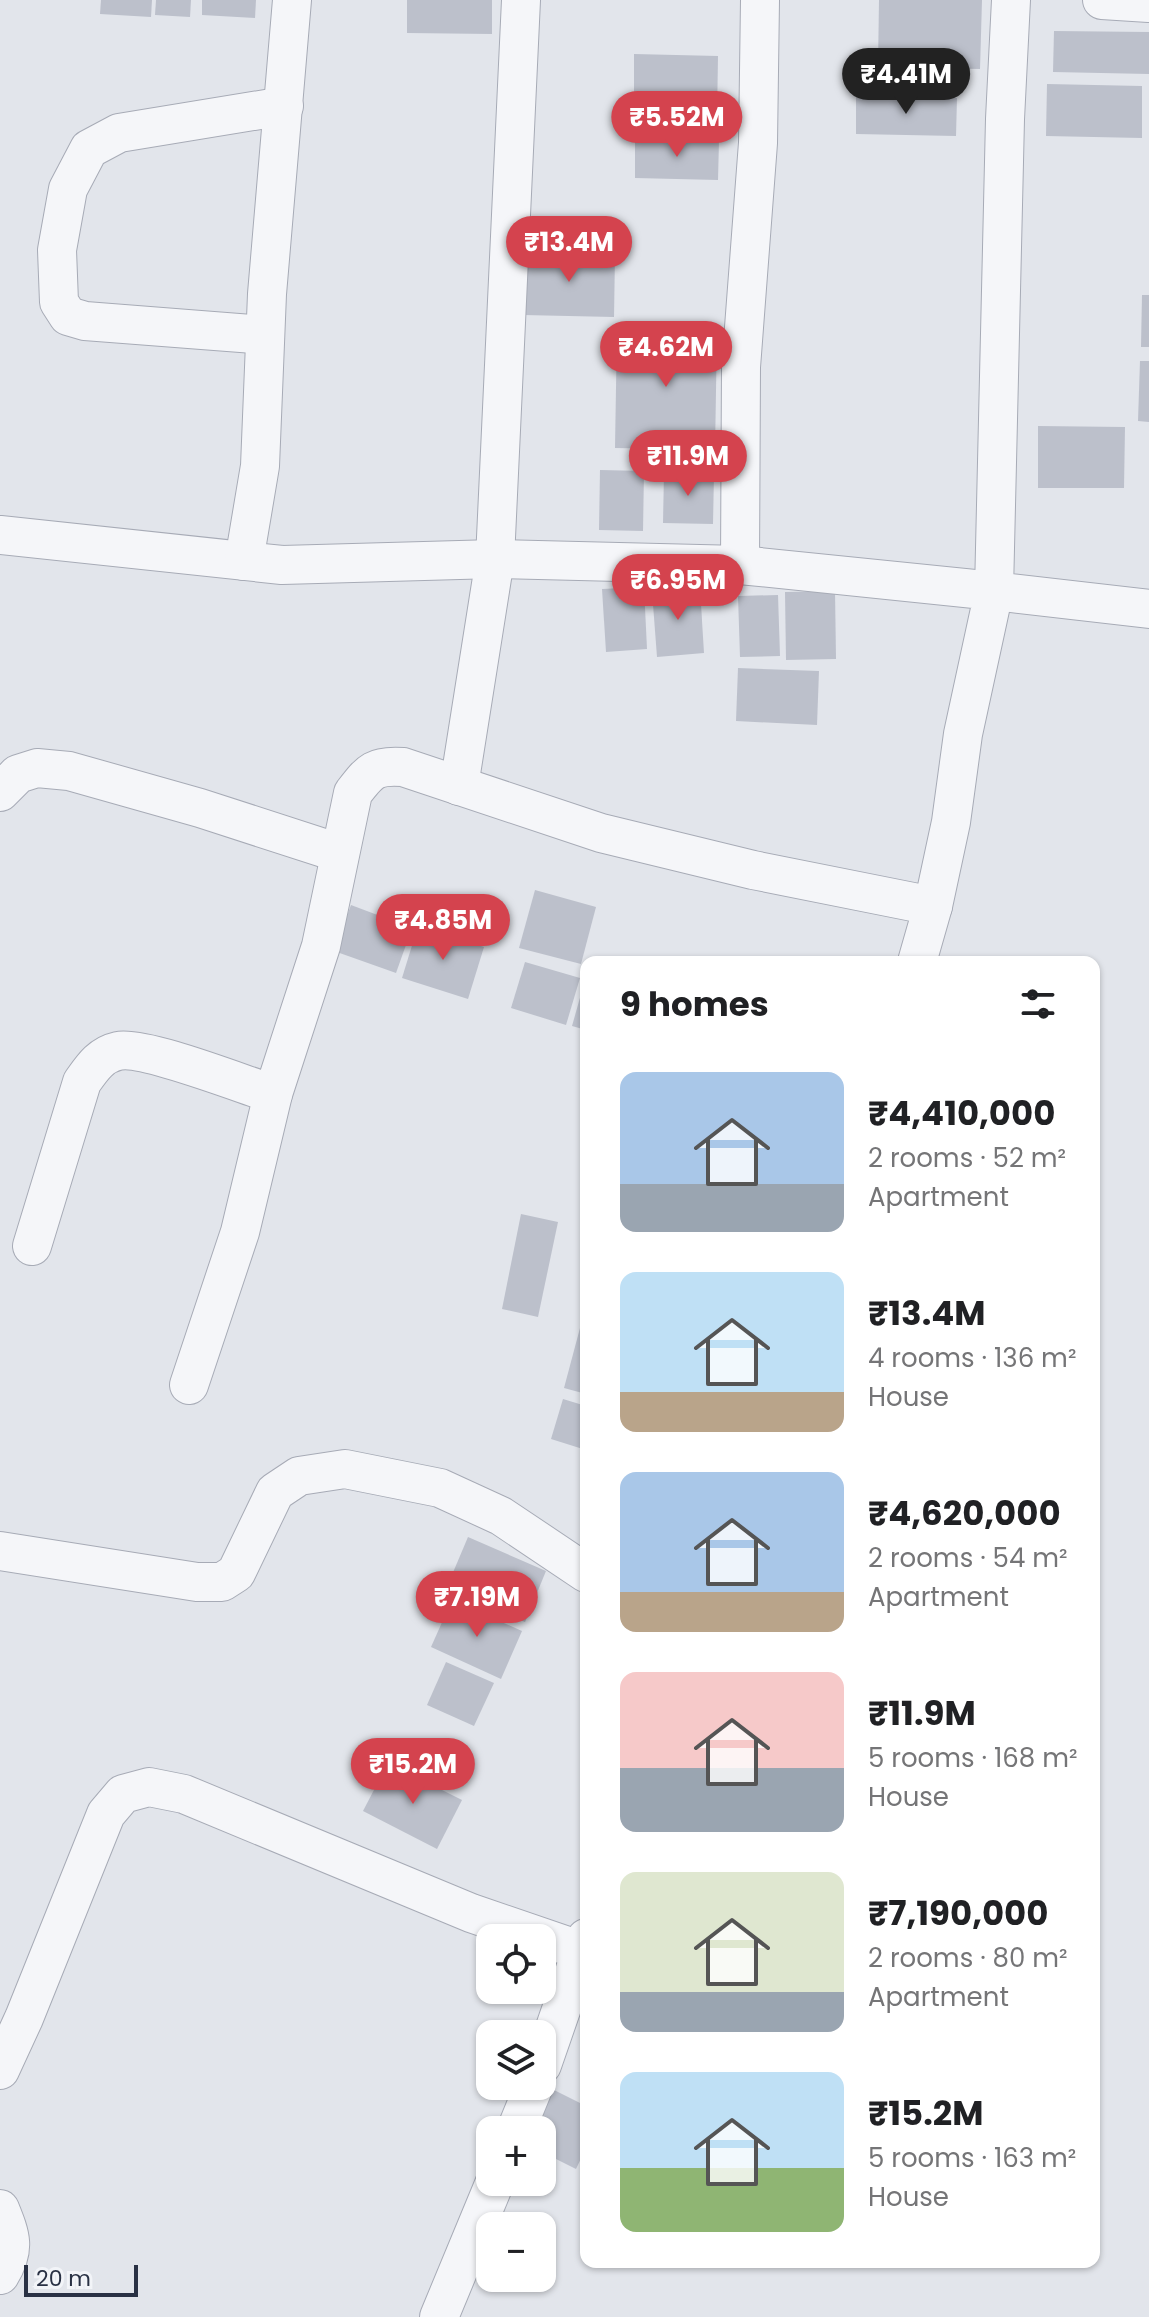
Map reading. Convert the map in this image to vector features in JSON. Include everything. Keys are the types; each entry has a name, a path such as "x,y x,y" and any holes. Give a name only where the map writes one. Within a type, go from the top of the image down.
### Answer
{"street":[{"path":"244,561 260,466 265,335 292,0"},
{"path":"459,786 495,559 521,0"},
{"path":"740,565 741,367 758,143 760,0"},
{"path":"919,956 951,822 963,734 994,591 1005,119 1011,0"},
{"path":"1102,0 1149,3"},
{"path":"265,335 85,321 68,316 59,302 57,250 68,189 89,149 119,133 284,106"},
{"path":"0,535 282,565 495,559 740,565 1149,609"},
{"path":"189,1385 240,1232 273,1094 321,946 353,793 368,773 384,766 403,767 601,833 753,870 933,906"},
{"path":"0,792 18,774 37,768 56,768 200,808 339,853"},
{"path":"32,1246 82,1082 97,1061 120,1050 156,1056 273,1094"},
{"path":"0,1551 197,1582 222,1582 236,1573 275,1492 299,1476 345,1469 440,1488 501,1516 580,1569"},
{"path":"0,2070 106,1814 123,1794 149,1787 184,1794 471,1913 580,1944"},
{"path":"556,2025 580,1956"},
{"path":"439,2317 489,2196"},
{"path":"0,2209 9,2233 10,2258 0,2275"}],"building":[{"path":"101,0 152,0 151,17 100,14"},
{"path":"156,0 191,0 190,17 155,15"},
{"path":"202,0 256,0 255,18 202,15"},
{"path":"407,0 492,0 492,34 407,33"},
{"path":"879,0 982,0 980,69 878,67"},
{"path":"1054,31 1149,32 1149,74 1053,72"},
{"path":"634,54 718,56 717,117 634,115"},
{"path":"1047,84 1142,86 1142,138 1046,136"},
{"path":"856,96 957,98 956,136 856,134"},
{"path":"635,138 719,140 718,180 635,178"},
{"path":"524,252 615,254 614,317 523,315"},
{"path":"1142,295 1149,295 1149,347 1141,347"},
{"path":"617,328 717,331 715,450 615,448"},
{"path":"1140,361 1149,361 1149,422 1138,421"},
{"path":"1038,426 1125,427 1124,488 1038,488"},
{"path":"600,470 644,471 643,531 599,530"},
{"path":"664,473 714,474 713,524 663,523"},
{"path":"644,587 647,649 606,652 602,589"},
{"path":"700,588 704,653 657,657 652,591"},
{"path":"835,591 836,659 786,660 785,592"},
{"path":"778,595 780,656 740,657 738,596"},
{"path":"738,668 819,671 817,725 736,721"},
{"path":"535,890 596,907 580,964 519,948"},
{"path":"351,905 412,928 396,973 334,951"},
{"path":"418,926 484,947 468,999 402,978"},
{"path":"525,962 580,978 566,1025 511,1008"},
{"path":"580,998 580,1028 572,1026"},
{"path":"521,1214 558,1222 538,1317 502,1309"},
{"path":"580,1328 580,1392 564,1388"},
{"path":"563,1399 580,1404 580,1448 551,1439"},
{"path":"468,1537 546,1571 525,1622 446,1589"},
{"path":"452,1600 522,1631 501,1679 431,1647"},
{"path":"446,1662 494,1683 474,1726 427,1705"},
{"path":"388,1763 462,1800 437,1849 363,1811"},
{"path":"556,2091 580,2103 580,2161 576,2169 556,2159 556,2116 535,2116 542,2100 556,2100"}]}
